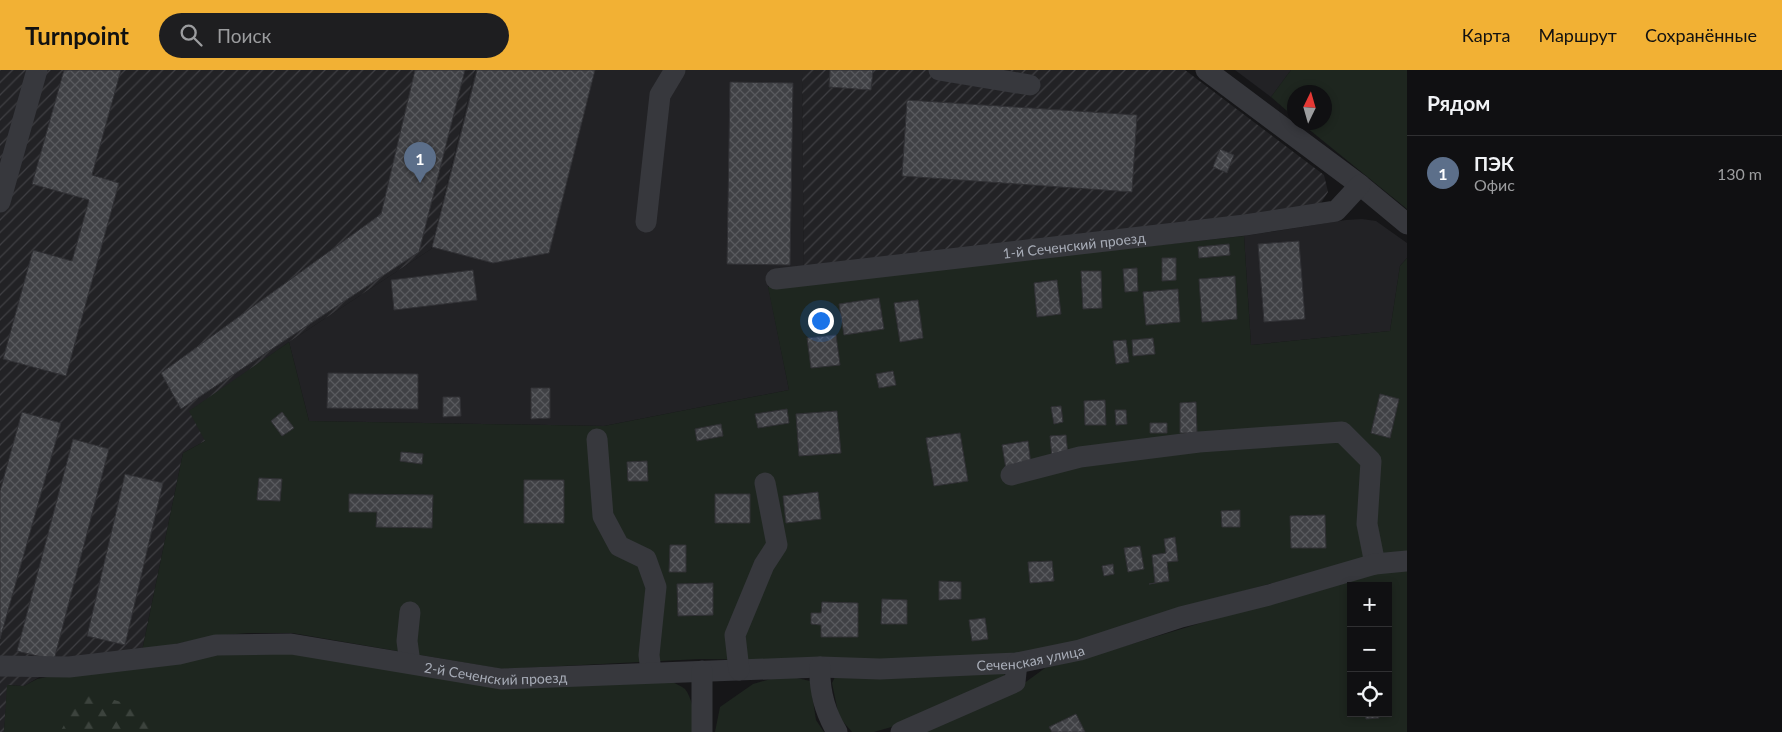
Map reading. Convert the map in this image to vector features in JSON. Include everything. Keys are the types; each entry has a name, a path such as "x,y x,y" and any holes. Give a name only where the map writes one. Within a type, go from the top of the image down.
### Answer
{"street":[{"path":"0,202 37,70"},
{"path":"646,222 660,95 675,70"},
{"path":"939,70 1030,85"},
{"path":"1206,70 1360,185 1407,224"},
{"name":"1-й Сеченский проезд","path":"776,279 1244,226 1336,211 1360,185"},
{"path":"1011,475 1080,457 1199,442 1342,432 1371,461 1367,524 1375,564"},
{"path":"597,439 603,516 619,546 646,559 656,587 649,655 651,672"},
{"path":"739,670 735,635 764,565 777,545 765,483"},
{"name":"Сеченская улица","path":"702,671 820,667 880,669 1017,663 1080,650 1181,617 1269,595 1375,564 1407,560"},
{"path":"410,612 407,641 410,664"},
{"name":"2-й Сеченский проезд","path":"0,666 69,667 179,654 216,646 291,644 501,678 702,671"},
{"path":"901,732 1015,682 1017,663"},
{"path":"820,667 819,683 828,717 837,732"},
{"path":"702,671 702,732"}],"shaded area":[{"path":"0,70 475,70 431,249 289,342 243,375 205,441 183,453 142,651 73,657 24,686 8,685 4,732 0,732"},
{"path":"475,70 802,70 804,271 766,275 789,390 604,426 309,421 289,342 431,249"},
{"path":"802,70 1185,70 1324,175 1328,192 1321,203 1246,220 804,271"},
{"path":"1235,70 1291,70 1271,97"},
{"path":"1362,219 1376,221 1407,243 1407,258 1400,266 1390,331 1251,345 1244,236"}],"green space":[{"path":"1291,70 1407,70 1407,209 1310,130 1332,130 1332,85 1287,85 1287,111 1271,97"},
{"path":"1244,236 1251,345 1390,331 1400,266 1407,258 1407,552 1367,558 1176,609 1077,642 1016,656 879,661 700,659 502,669 292,633 248,633 214,636 142,651 183,453 205,441 189,411 289,342 309,421 604,426 789,390 768,287"},
{"path":"1407,569 1407,732 914,732 1023,684 1045,668 1082,659 1274,601 1376,573"},
{"path":"215,653 290,653 671,681 685,689 688,693 692,704 695,727 694,732 4,732 7,685 24,686 37,679 71,672"},
{"path":"1005,673 1004,678 902,724 874,732 852,732 839,717 832,683 835,677"},
{"path":"784,675 810,681 816,720 824,732 715,732 720,707 753,684"},
{"path":"84,691 148,710 163,732 60,732"}],"building":[{"path":"64,70 121,70 92,175 119,183 66,376 3,359 33,250 72,261 89,200 32,184"},
{"path":"415,70 465,70 419,252 181,409 161,373 381,214"},
{"path":"477,70 595,70 549,253 493,263 432,247"},
{"path":"830,70 873,70 871,90 829,87"},
{"path":"730,82 793,83 790,265 727,264"},
{"path":"907,100 1137,115 1132,192 902,176"},
{"path":"1220,149 1234,155 1227,173 1213,167"},
{"path":"1299,241 1305,319 1264,322 1258,244"},
{"path":"1229,244 1230,255 1199,258 1198,247"},
{"path":"1162,258 1176,258 1176,280 1162,281"},
{"path":"1137,268 1138,291 1125,292 1123,269"},
{"path":"473,270 477,300 394,310 391,280"},
{"path":"1081,271 1101,271 1102,308 1083,309"},
{"path":"1235,276 1237,319 1202,322 1199,279"},
{"path":"1057,280 1061,314 1037,317 1034,283"},
{"path":"1178,289 1180,322 1146,325 1143,292"},
{"path":"879,298 884,329 844,335 839,304"},
{"path":"918,300 923,338 900,342 894,303"},
{"path":"836,335 840,365 811,368 807,338"},
{"path":"1153,338 1155,354 1133,356 1132,340"},
{"path":"1126,340 1129,362 1116,364 1113,341"},
{"path":"893,371 896,385 879,388 876,374"},
{"path":"328,373 418,374 418,409 327,408"},
{"path":"531,388 550,388 550,418 531,419"},
{"path":"1380,394 1399,399 1390,438 1371,433"},
{"path":"443,397 460,397 461,416 443,417"},
{"path":"1105,400 1106,425 1085,425 1084,401"},
{"path":"1196,402 1197,433 1180,433 1180,403"},
{"path":"1061,406 1063,422 1054,424 1051,407"},
{"path":"787,409 789,423 758,428 755,414"},
{"path":"1115,410 1126,410 1127,424 1116,425"},
{"path":"837,411 841,453 799,456 796,414"},
{"path":"22,412 61,423 0,639 0,491"},
{"path":"282,412 294,428 282,436 271,421"},
{"path":"1150,423 1167,423 1167,433 1150,433"},
{"path":"721,424 723,436 697,441 695,429"},
{"path":"960,433 968,481 934,486 926,438"},
{"path":"1066,435 1068,456 1052,458 1050,436"},
{"path":"73,439 109,449 54,660 17,651"},
{"path":"1028,441 1031,465 1006,469 1002,445"},
{"path":"401,452 423,454 422,464 400,461"},
{"path":"647,461 648,481 628,481 627,462"},
{"path":"125,474 163,483 125,645 87,636"},
{"path":"259,478 282,479 280,501 257,500"},
{"path":"524,480 564,480 564,523 524,523"},
{"path":"818,492 821,519 786,523 783,496"},
{"path":"349,494 433,495 432,528 376,527 377,512 349,512"},
{"path":"715,494 750,494 750,523 715,523"},
{"path":"1240,510 1240,527 1222,527 1221,511"},
{"path":"1325,515 1326,548 1291,548 1290,516"},
{"path":"1175,537 1178,561 1167,562 1169,581 1149,584 1155,583 1152,555 1166,553 1164,539"},
{"path":"670,545 686,545 686,572 669,572"},
{"path":"1140,546 1144,569 1128,572 1124,548"},
{"path":"1052,561 1054,581 1030,583 1028,562"},
{"path":"1113,564 1114,574 1104,576 1102,566"},
{"path":"939,581 961,582 961,599 939,600"},
{"path":"713,583 713,615 678,616 677,584"},
{"path":"882,599 907,600 907,624 881,624"},
{"path":"822,602 858,603 858,637 821,637 821,625 811,624 811,613 821,613"},
{"path":"985,618 988,639 972,641 969,620"},
{"path":"1076,714 1085,732 1052,732 1049,727"},
{"path":"1366,717 1379,718 1366,719"}],"place":[{"name":"ПЭК","path":"420,183"}]}
